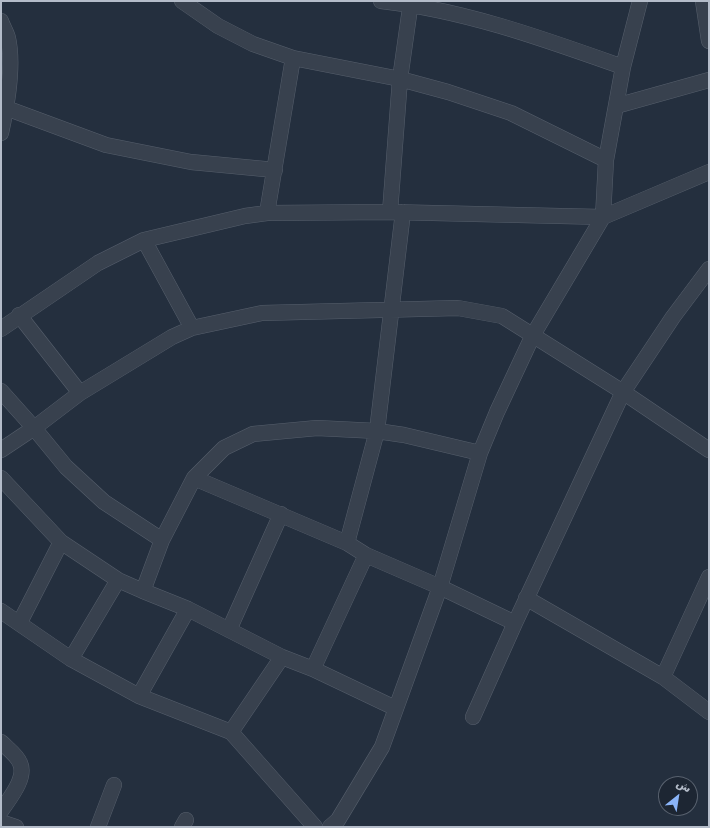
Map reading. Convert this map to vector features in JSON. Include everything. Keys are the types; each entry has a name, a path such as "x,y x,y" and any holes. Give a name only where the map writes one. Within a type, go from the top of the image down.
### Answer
{"street":[{"path":"182,1 218,26 253,44 294,58 400,79 448,92 511,113 606,160"},
{"path":"380,1 411,3 519,31 623,67"},
{"path":"330,827 338,820 382,747 440,587 480,453 497,412 533,335 603,217 606,160 623,67 640,1"},
{"path":"703,1 709,41"},
{"path":"347,543 377,431 391,311 400,79 411,3"},
{"path":"1,21 8,39 10,71 6,108 1,132"},
{"path":"268,213 294,58"},
{"path":"616,106 709,80"},
{"path":"6,108 106,145 191,162 275,170"},
{"path":"1,329 98,263 144,240 245,216 268,213 396,212 603,217 708,174"},
{"path":"144,240 192,328"},
{"path":"473,717 526,598 623,392 673,317 709,269"},
{"path":"1,450 34,428 80,393 172,337 192,328 262,313 391,311 458,308 502,316 623,392 709,450"},
{"path":"19,316 80,393"},
{"path":"1,391 66,466 104,502 162,540"},
{"path":"143,590 162,540 194,478 224,448 253,434 317,428 377,431 404,435 480,453"},
{"path":"1,478 61,542 118,580 188,609 282,657 313,669 395,708"},
{"path":"194,478 282,514 347,543 366,556 440,587 515,623"},
{"path":"229,630 282,514"},
{"path":"20,622 61,542"},
{"path":"313,669 366,556"},
{"path":"663,677 709,577"},
{"path":"71,658 118,580"},
{"path":"526,598 663,677 709,712"},
{"path":"139,696 188,609"},
{"path":"1,611 20,622 71,658 139,696 231,732 315,827"},
{"path":"231,732 282,657"},
{"path":"1,742 16,756 22,769 21,777 1,811"},
{"path":"98,827 114,785"},
{"path":"1,822 16,827"}]}
